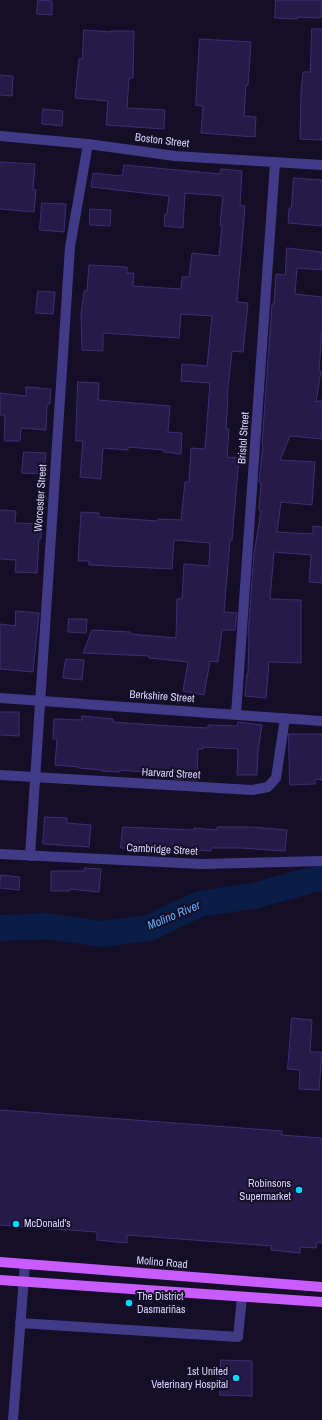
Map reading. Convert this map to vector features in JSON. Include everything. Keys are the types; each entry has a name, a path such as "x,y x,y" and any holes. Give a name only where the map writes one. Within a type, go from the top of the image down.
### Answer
{"main road":[{"name":"Molino Road","path":"0,1262 322,1288"},
{"path":"0,1280 322,1302"}],"street":[{"name":"Boston Street","path":"0,136 88,144 175,156 322,165"},
{"name":"Worcester Street","path":"30,856 70,247 88,144"},
{"name":"Bristol Street","path":"236,714 275,163"},
{"name":"Berkshire Street","path":"0,698 322,720"},
{"name":"Harvard Street","path":"0,775 252,790 268,787 276,778 285,718"},
{"name":"Cambridge Street","path":"0,854 202,864 322,861"},
{"path":"13,1420 25,1264"},
{"path":"20,1324 238,1337 242,1297"}],"building":[{"path":"38,0 52,1 52,15 37,14"},
{"path":"276,0 322,0 321,18 275,18"},
{"path":"312,29 322,29 322,140 300,139 303,72 310,72"},
{"path":"84,30 111,32 134,31 133,78 129,78 127,108 165,110 164,129 106,125 108,101 75,98 79,59 82,59"},
{"path":"200,39 251,42 244,116 256,117 255,137 201,133 203,106 196,105"},
{"path":"0,75 13,76 12,96 0,95"},
{"path":"43,109 63,111 62,126 42,124"},
{"path":"0,162 35,164 33,189 36,190 34,212 0,209"},
{"path":"124,165 220,174 221,169 242,171 240,205 245,206 237,302 248,303 243,352 232,351 227,397 226,429 229,429 227,457 239,458 224,612 237,613 235,630 222,630 218,662 210,661 204,695 183,691 188,662 149,658 149,656 83,653 92,630 130,632 130,634 176,638 177,599 182,599 184,564 209,566 210,543 174,540 172,569 89,565 89,561 78,561 81,512 99,513 99,517 158,521 158,519 181,520 185,482 189,482 191,448 205,449 210,383 181,381 182,364 207,366 212,316 181,314 179,338 103,333 103,351 82,350 81,315 84,291 87,291 89,265 127,267 127,273 134,273 133,286 181,289 182,277 189,277 192,253 219,256 223,196 185,193 183,228 164,226 169,196 91,187 93,173 122,176"},
{"path":"294,178 322,180 322,226 288,223"},
{"path":"42,203 66,204 64,232 40,230"},
{"path":"90,209 111,210 110,226 90,225"},
{"path":"287,248 322,252 322,270 297,268 295,294 322,297 322,330 319,371 321,371 316,402 322,400 322,439 290,436 280,460 315,462 312,505 281,502 277,532 313,534 313,526 322,527 322,583 309,582 311,555 274,552 270,599 301,600 301,663 269,662 266,698 245,696 248,674 248,635 254,554 261,511 259,510 261,483 259,482 263,444 272,304 274,304 276,274 285,275"},
{"path":"38,291 55,292 53,314 36,313"},
{"path":"78,382 99,383 98,400 170,406 168,432 182,433 181,454 164,452 164,450 128,447 128,450 103,448 101,479 80,477 83,441 76,441"},
{"path":"26,387 51,389 50,404 47,404 46,430 21,428 20,441 4,441 5,415 0,415 0,393 26,396"},
{"path":"24,452 46,453 44,474 22,473"},
{"path":"0,510 16,511 15,523 42,524 41,539 39,538 37,573 15,572 16,560 0,559"},
{"path":"16,611 39,613 33,672 0,669 0,624 15,626"},
{"path":"69,619 87,619 86,633 68,632"},
{"path":"66,659 84,660 82,680 63,678"},
{"path":"0,712 19,712 19,736 0,735"},
{"path":"82,716 113,719 113,722 208,728 208,725 237,726 238,722 262,725 258,751 257,775 237,775 238,749 203,747 203,749 198,749 197,780 174,779 175,776 144,772 120,770 120,772 102,771 55,765 57,739 53,739 54,719 82,720"},
{"path":"289,734 322,734 322,780 315,779 315,784 290,785"},
{"path":"45,817 67,818 67,823 91,825 89,847 43,844"},
{"path":"123,827 194,830 194,828 217,830 217,827 251,827 287,830 285,851 241,848 211,848 211,851 188,849 187,851 121,848"},
{"path":"85,868 101,869 99,892 70,889 70,891 51,891 51,871 84,871"},
{"path":"1,875 20,877 19,890 0,888"},
{"path":"292,1018 312,1020 310,1052 322,1052 319,1090 299,1089 300,1070 288,1069"},
{"path":"0,1110 282,1131 281,1135 322,1138 322,1243 317,1242 316,1248 300,1247 300,1253 271,1250 272,1246 127,1235 127,1243 97,1240 97,1232 0,1225"},
{"name":"1st United Veterinary Hospital","path":"221,1360 252,1361 252,1396 220,1395"}],"waterway":[{"name":"Molino River","path":"0,928 48,926 101,934 149,928 199,904 253,896 315,879 322,879"}],"place":[{"name":"Robinsons Supermarket","path":"299,1190"},
{"name":"McDonald's","path":"16,1224"},
{"name":"The District Dasmariñas","path":"129,1303"},
{"name":"1st United Veterinary Hospital","path":"236,1378"}]}
